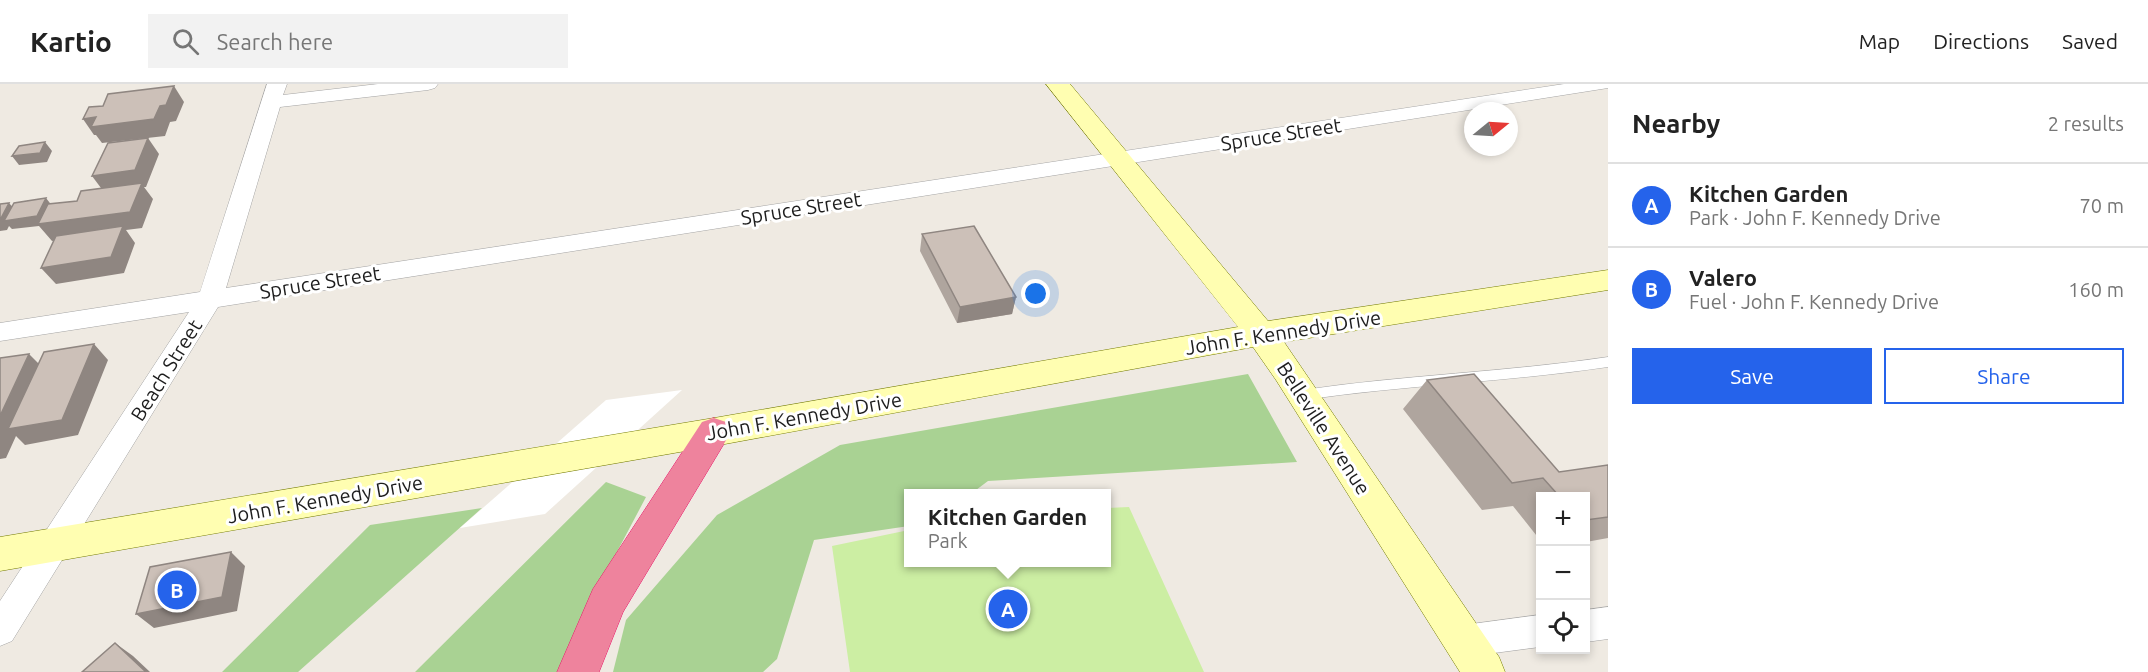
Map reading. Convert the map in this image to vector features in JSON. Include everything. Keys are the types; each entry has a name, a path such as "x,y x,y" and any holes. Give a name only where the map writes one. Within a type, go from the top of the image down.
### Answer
{"highway":[{"path":"578,672 607,602 714,432"}],"main road":[{"name":"Belleville Avenue","path":"1058,84 1261,334 1474,657"},
{"name":"John F. Kennedy Drive","path":"0,554 714,432 1261,334 1608,280"}],"street":[{"path":"274,93 428,84"},
{"name":"Spruce Street","path":"0,332 1602,84"},
{"name":"Beach Street","path":"0,630 210,299 274,93"},
{"path":"1590,625 1608,623"},
{"path":"1474,657 1536,633"}],"lane":[{"path":"1303,395 1352,387 1558,371 1608,362"}],"green space":[{"path":"1248,374 1297,462 988,481 977,489 904,489 904,527 814,540 777,659 763,672 613,672 626,620 717,515 840,445"},
{"path":"606,482 646,497 582,618 564,672 415,672"},
{"path":"1129,507 1204,672 850,672 832,546 904,531 904,567 1111,567 1111,508"},
{"path":"482,508 298,672 222,672 370,525"}],"pier":[{"path":"682,390 545,514 460,528 606,400"}],"building":[{"path":"174,86 166,105 160,106 154,119 91,127 96,117 83,119 89,107 103,106 108,94"},
{"path":"148,138 135,170 92,176 108,143"},
{"path":"45,142 40,153 12,156 19,146"},
{"path":"142,183 130,212 38,224 48,204 77,201 81,191"},
{"path":"46,198 37,216 4,221 14,203"},
{"path":"9,203 0,220 0,204"},
{"path":"123,226 111,257 41,268 56,236"},
{"path":"974,226 1016,297 960,307 922,234"},
{"path":"94,344 62,420 8,429 44,352"},
{"path":"29,354 0,416 0,358"},
{"path":"1474,374 1559,472 1608,465 1608,517 1590,519 1590,492 1555,492 1543,478 1512,483 1427,380"},
{"path":"231,552 222,597 136,614 150,567"},
{"path":"115,643 146,672 82,672"}],"place":[{"name":"Valero","path":"177,590"},
{"name":"Kitchen Garden","path":"1008,609"}]}
